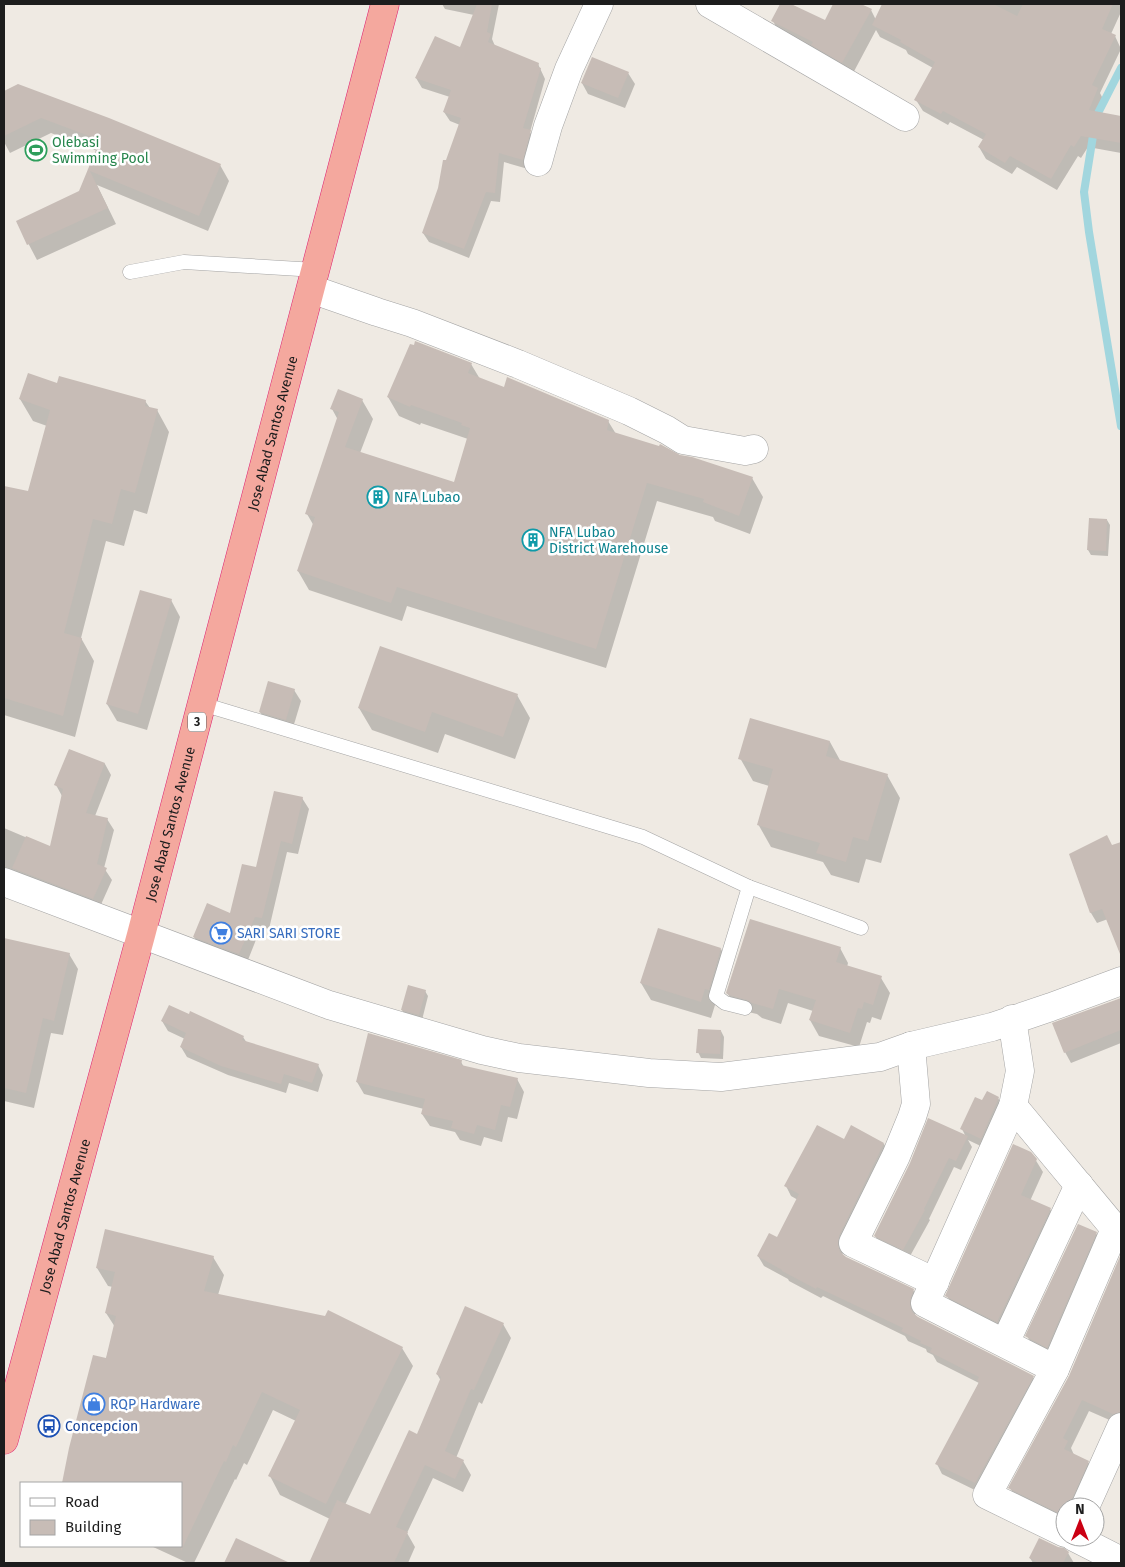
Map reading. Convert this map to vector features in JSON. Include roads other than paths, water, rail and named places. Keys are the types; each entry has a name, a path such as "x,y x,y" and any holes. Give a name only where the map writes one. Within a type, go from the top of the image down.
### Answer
{"highway":[{"name":"Jose Abad Santos Avenue","path":"4,1440 141,935 385,4"}],"street":[{"path":"538,162 548,126 569,69 599,4"},
{"path":"710,4 905,117"},
{"path":"314,279 376,312 412,322 518,364 629,411 667,430 682,440 745,451 754,449"},
{"path":"4,882 329,1006 482,1050 519,1058 649,1073 720,1077 880,1057 911,1046 992,1027 1051,1008 1121,981"},
{"path":"1012,1019 1020,1071 1013,1106 925,1303 1055,1368"},
{"path":"911,1046 916,1104 896,1156 853,1243 934,1282"},
{"path":"1013,1106 1118,1232 1055,1368 987,1495 1055,1527"},
{"path":"1005,1343 1079,1185"},
{"path":"1090,1497 1121,1427"},
{"path":"1094,1547 1121,1560"}],"lane":[{"path":"130,272 184,262 314,279"},
{"path":"202,704 643,837 749,887 861,928"},
{"path":"745,1008 725,1004 716,996 749,887"}],"waterway":[{"path":"1121,68 1096,117 1084,192 1121,426"}],"place":[{"name":"Olebasi Swimming Pool","path":"36,150"},
{"name":"NFA Lubao","path":"378,497"},
{"name":"NFA Lubao District Warehouse","path":"533,540"},
{"name":"SARI SARI STORE","path":"221,933"},
{"name":"RQP Hardware","path":"94,1404"},
{"name":"Concepcion","path":"49,1426"}]}
